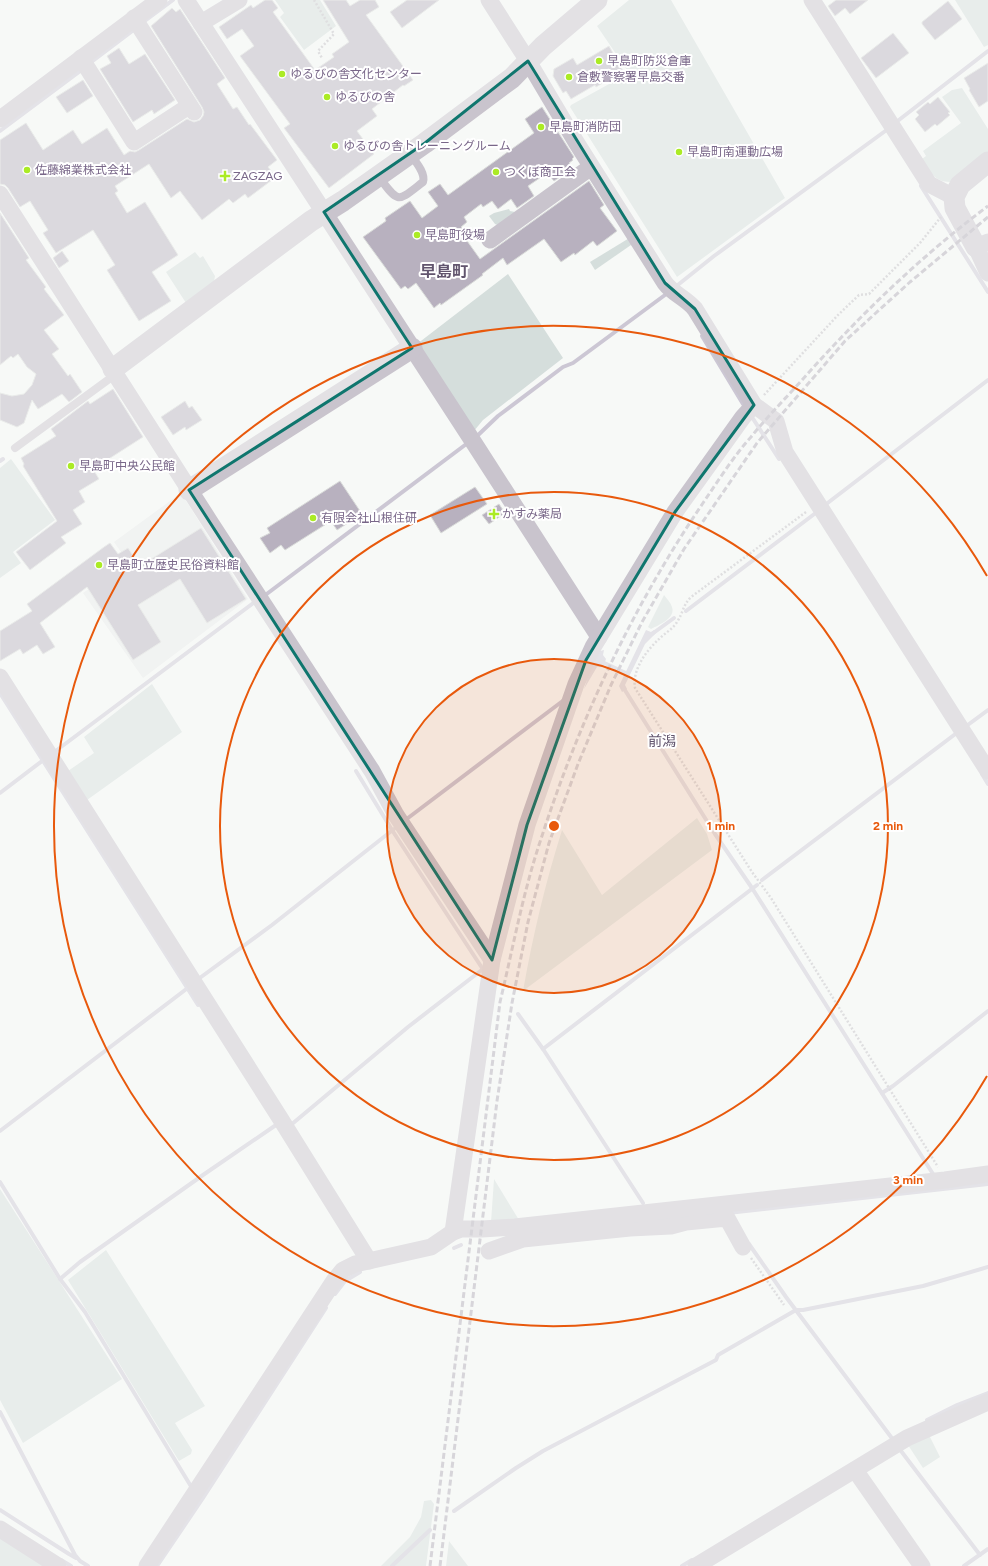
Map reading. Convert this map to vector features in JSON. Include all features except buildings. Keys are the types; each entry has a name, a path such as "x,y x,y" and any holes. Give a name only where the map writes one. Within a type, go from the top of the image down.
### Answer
{"street":[{"path":"0,120 84,63 137,24 159,0"},
{"path":"186,0 472,440 596,642"},
{"path":"201,22 239,0"},
{"path":"489,0 528,61 591,167 676,294 695,309 749,410 776,421 784,452 988,771"},
{"path":"114,371 324,212 343,201 410,154 512,78 543,46 597,0"},
{"path":"812,0 929,184 954,197"},
{"path":"84,63 134,142 191,109 137,24"},
{"path":"988,162 960,185 954,197 955,208 974,236 988,273"},
{"path":"490,240 591,167"},
{"path":"0,194 189,490 372,771 396,815 492,960"},
{"path":"189,490 412,348"},
{"path":"453,1232 492,960 527,825 576,684 596,642 675,512 749,410"},
{"path":"0,677 284,1125 368,1261"},
{"path":"147,1566 334,1281 343,1270 355,1264 431,1248 453,1232 461,1229 522,1232 592,1226 722,1212 988,1174"},
{"path":"722,1212 727,1218 743,1247"},
{"path":"489,1251 522,1232"},
{"path":"696,1566 897,1444 988,1402"},
{"path":"855,1470 922,1566"},
{"path":"0,1529 58,1566"}],"lane":[{"path":"378,176 393,196 399,198 406,196 423,182 424,179 423,174 410,154"},
{"path":"15,448 114,371"}],"path":[{"path":"314,0 334,34 318,50 322,58"},
{"path":"749,410 838,315 860,295 869,294 920,243 940,218"},
{"path":"808,510 691,597 685,604 678,621 651,647 644,656 635,673 635,688 752,872 771,898 945,1180"},
{"path":"743,1247 784,1305"}],"highlighted area":[{"path":"528,61 665,283 695,309 754,405 675,512 586,660 527,825 492,960 189,490 412,348 324,212 425,143"}],"shaded area":[{"path":"275,0 320,0 336,26 304,50 280,17 284,13"},
{"name":"早島町南運動広場","path":"629,0 671,0 785,198 677,277 570,107 571,105 629,73 597,26"},
{"path":"955,0 988,0 988,45 984,47"},
{"path":"962,88 988,129 988,153 950,182 945,182 936,178 930,172 922,159 926,156 923,151 961,123 942,97 952,90"},
{"path":"509,209 510,211 515,212 500,226 495,224 489,216 494,213"},
{"path":"631,237 631,245 595,270 590,262"},
{"path":"195,252 200,258 203,256 215,276 214,282 186,303 166,272"},
{"path":"508,274 563,358 483,420 474,431 417,344"},
{"path":"11,459 55,520 13,552 21,563 0,578 0,468"},
{"path":"181,493 248,599 143,678 83,593 128,562 114,542"},
{"path":"664,595 670,602 673,611 672,615 666,621 651,629 648,627"},
{"path":"646,630 651,632 654,630 656,633 645,644 625,685 627,689 622,692 619,686"},
{"path":"604,650 603,655 606,659 603,667 597,667 584,689 600,651"},
{"path":"152,684 182,732 87,800 68,771 94,753 84,737"},
{"path":"697,818 707,834 712,850 523,991 540,910 562,830 602,895"},
{"path":"494,1179 519,1220 491,1222"},
{"path":"0,1189 122,1379 23,1443 0,1400"},
{"path":"106,1250 205,1406 175,1423 192,1450 191,1454 179,1461 68,1280"},
{"path":"929,1435 940,1457 923,1468 908,1445"},
{"path":"431,1500 434,1504 426,1566 381,1566 410,1537 421,1517 424,1501"},
{"path":"0,1537 44,1566 0,1566"},
{"path":"449,1541 468,1566 446,1566"}],"waterway":[{"path":"142,23 173,0"},
{"path":"90,63 135,29"},
{"path":"895,123 988,51"},
{"path":"0,131 83,69"},
{"path":"674,288 714,256 888,129"},
{"path":"921,186 988,292"},
{"path":"475,438 498,416 563,367 573,363 669,292"},
{"path":"702,336 743,404"},
{"path":"825,505 988,380"},
{"path":"750,414 779,459"},
{"path":"264,596 469,442"},
{"path":"686,611 817,512"},
{"path":"53,753 256,601"},
{"path":"652,634 674,618"},
{"path":"600,661 628,674"},
{"path":"623,687 715,834 752,888 933,1174"},
{"path":"0,693 198,1005"},
{"path":"408,818 564,700"},
{"path":"965,727 988,710"},
{"path":"762,880 958,732"},
{"path":"0,793 46,758"},
{"path":"356,771 392,830 484,971"},
{"path":"982,774 988,784"},
{"path":"197,980 272,925 394,829"},
{"path":"543,1049 757,885"},
{"path":"289,1124 292,1124 408,1027 483,969"},
{"path":"0,1131 189,987"},
{"path":"882,1093 988,1011"},
{"path":"518,1014 543,1049 643,1203"},
{"path":"60,1279 80,1262 203,1175 276,1125 280,1125"},
{"path":"0,1182 60,1279 85,1312 192,1488"},
{"path":"728,1213 988,1184"},
{"path":"749,1244 786,1297 894,1441"},
{"path":"454,1248 461,1245"},
{"path":"454,1511 543,1451 716,1360 718,1355 796,1310 803,1310 923,1286 988,1267"},
{"path":"335,1294 345,1281 360,1272"},
{"path":"157,1566 203,1498 326,1308"},
{"path":"927,1420 957,1405 988,1393"},
{"path":"0,1412 75,1555 80,1561 88,1566"},
{"path":"898,1447 980,1555"},
{"path":"0,1510 76,1558"},
{"path":"392,1566 430,1530"},
{"path":"964,1566 988,1549"},
{"path":"61,1560 71,1566"},
{"path":"682,1566 692,1560"}],"railway":[{"path":"430,1566 500,1002 535,859 572,751 590,708 631,623 678,542 738,453 776,408 868,310 938,246 988,206"},
{"path":"440,1566 497,1101 512,1003 528,922 549,843 578,764 611,685 642,622 684,549 757,443 845,341 910,282 988,217"}],"place":[{"name":"早島町防災倉庫","path":"599,61"},
{"name":"ゆるびの舎文化センター","path":"282,74"},
{"name":"倉敷警察署早島交番","path":"569,77"},
{"name":"ゆるびの舎","path":"327,97"},
{"name":"早島町消防団","path":"541,127"},
{"name":"ゆるびの舎トレーニングルーム","path":"335,146"},
{"name":"早島町南運動広場","path":"679,152"},
{"name":"佐藤綿業株式会社","path":"27,170"},
{"name":"つくぼ商工会","path":"496,172"},
{"name":"ZAGZAG","path":"225,176"},
{"name":"早島町役場","path":"417,235"},
{"name":"早島町中央公民館","path":"71,466"},
{"name":"かすみ薬局","path":"494,514"},
{"name":"有限会社山根住研","path":"313,518"},
{"name":"早島町立歴史民俗資料館","path":"99,565"}],"district":[{"name":"早島町","path":"444,271"},
{"name":"前潟","path":"662,741"}]}
